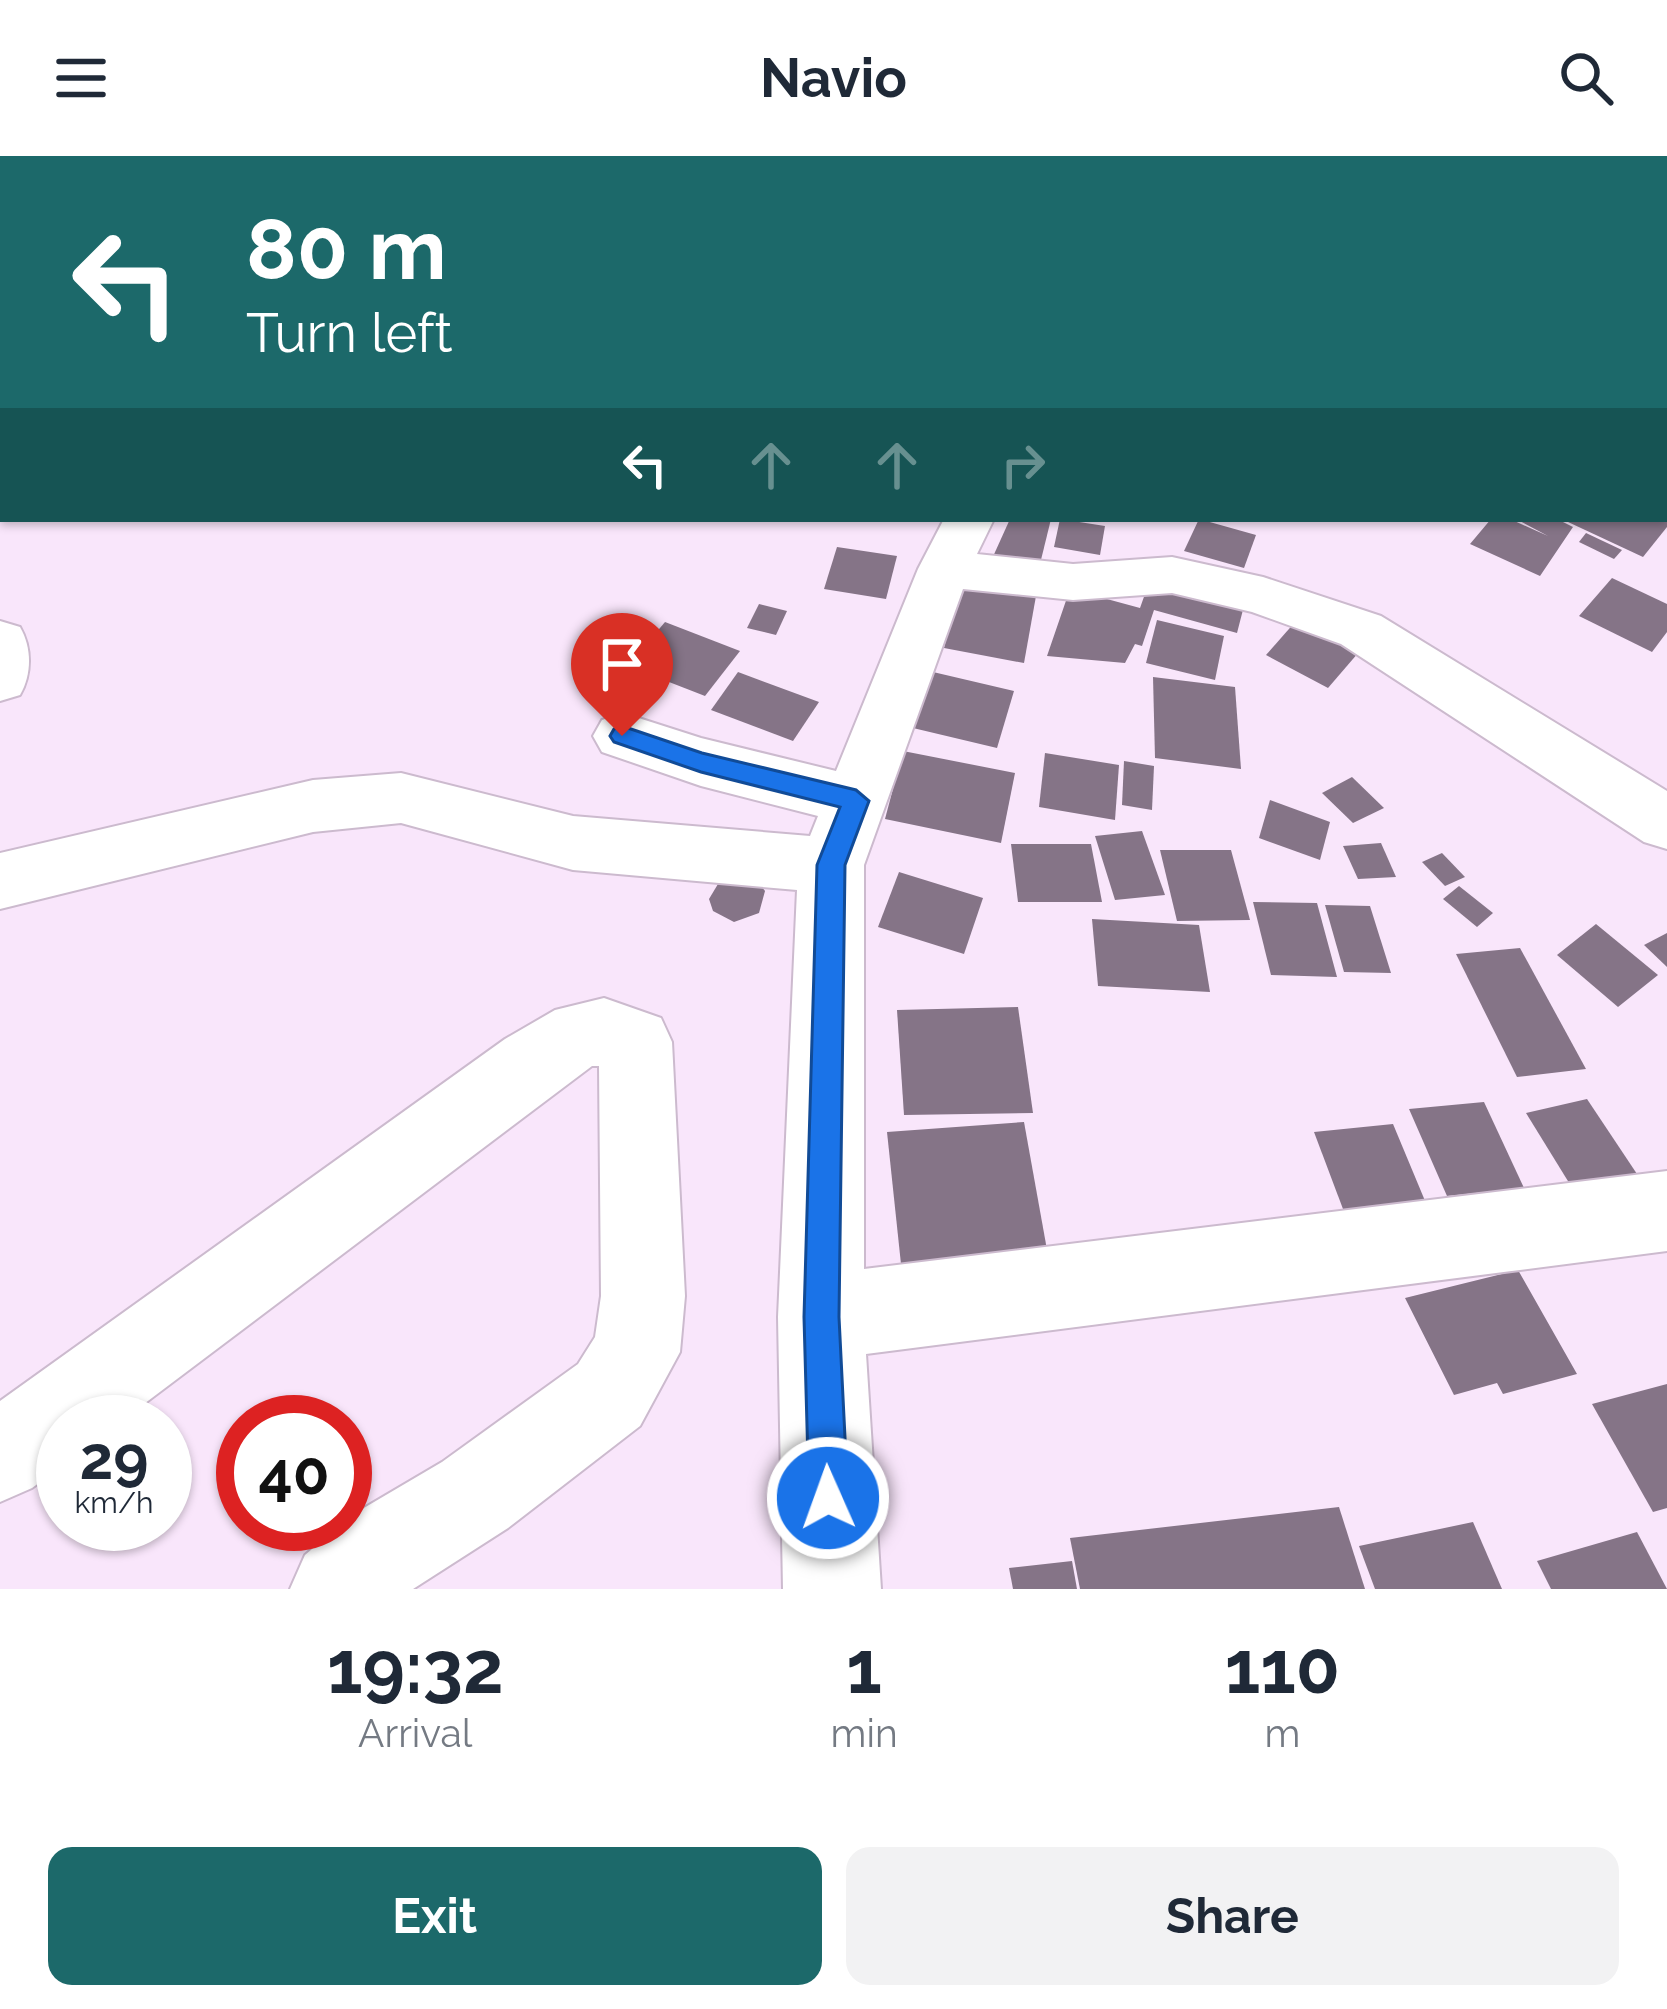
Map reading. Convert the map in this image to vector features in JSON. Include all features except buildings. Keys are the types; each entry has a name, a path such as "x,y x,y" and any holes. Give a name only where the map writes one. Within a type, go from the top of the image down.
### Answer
{"street":[{"path":"832,1589 821,1317 843,833 956,544 1073,582 1172,575 1263,596 1360,630 1667,823"},
{"path":"0,641 0,680"},
{"path":"622,736 701,762 843,833"},
{"path":"0,881 313,806 401,799 573,843 843,833"},
{"path":"0,1456 531,1064 586,1030 610,1029 635,1042 643,1296 637,1352 609,1395 475,1495 386,1549 339,1589"},
{"path":"821,1317 1667,1211"}],"route":[{"path":"622,736 701,762 856,801 831,865 821,1317 828,1498"}]}
